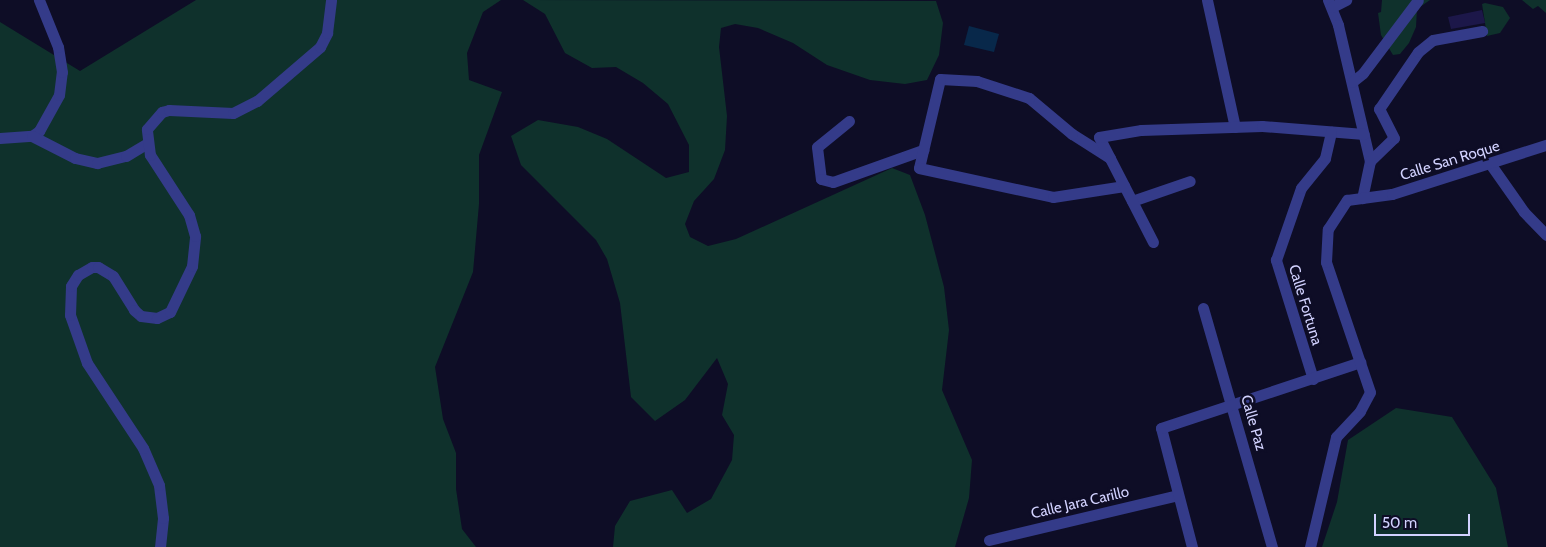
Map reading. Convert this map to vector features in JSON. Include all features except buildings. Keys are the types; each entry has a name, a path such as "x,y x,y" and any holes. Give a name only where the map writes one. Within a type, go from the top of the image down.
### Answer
{"street":[{"path":"32,136 59,95 62,72 58,47 39,0"},
{"path":"160,547 162,501 154,470 127,422 87,363 74,331 68,303 71,286 78,274 92,266 105,269 113,276 134,310 141,316 162,317 170,312 179,299 192,266 195,249 193,224 180,198 161,176 146,144 147,129 162,112 179,109 211,114 233,113 273,89 320,47 327,33 331,0"},
{"path":"1207,0 1235,127"},
{"path":"1346,0 1330,4 1352,82 1370,161 1362,198"},
{"path":"1352,82 1363,74 1418,0"},
{"path":"1370,161 1394,138 1380,109 1418,52 1433,40 1482,31"},
{"path":"1110,158 1072,134 1029,98 978,81 940,79 919,168 1053,197 1124,186"},
{"path":"849,121 817,147 821,179 832,182 923,150"},
{"path":"1153,242 1099,137 1141,130 1235,127 1364,134"},
{"name":"Calle Fortuna","path":"1313,379 1276,260 1301,188 1325,158 1331,132"},
{"path":"0,138 32,136 75,158 97,163 126,156 146,144"},
{"name":"Calle San Roque","path":"1310,547 1336,437 1360,411 1370,392 1326,262 1328,229 1347,200 1392,194 1491,165 1546,145"},
{"path":"1491,165 1524,212 1546,235"},
{"path":"1132,201 1190,181"},
{"name":"Calle Paz","path":"1203,308 1233,405 1272,547"},
{"path":"1192,547 1161,428 1360,362"},
{"name":"Calle Jara Carillo","path":"989,540 1178,495"}],"green space":[{"path":"196,0 501,0 483,12 467,53 469,80 502,92 479,155 479,204 473,272 435,367 443,419 456,453 456,489 462,529 476,547 0,547 0,22 80,71"},
{"path":"523,0 936,1 943,23 939,55 927,80 905,84 870,80 827,65 793,43 758,28 735,24 721,28 719,47 727,116 725,150 714,179 694,201 685,224 690,237 708,246 736,239 892,168 910,175 925,215 944,287 949,330 942,390 972,460 969,498 955,547 613,547 615,526 630,501 672,490 687,513 711,499 732,460 734,435 722,415 728,384 717,358 685,400 655,421 631,397 620,303 607,259 596,240 521,165 511,136 538,120 578,127 607,139 666,178 689,172 689,145 668,104 643,83 616,67 592,68 565,53 545,14"},
{"path":"1382,0 1430,0 1417,9 1416,27 1409,43 1400,54 1393,55 1381,35 1378,13 1381,12"},
{"path":"1522,0 1546,0 1546,13 1538,6 1533,9"},
{"path":"1482,4 1503,7 1510,18 1500,33 1487,36"},
{"path":"1396,408 1452,417 1496,488 1508,547 1322,547 1337,502 1348,440"}],"water":[{"path":"969,26 999,34 994,52 964,45"}]}
